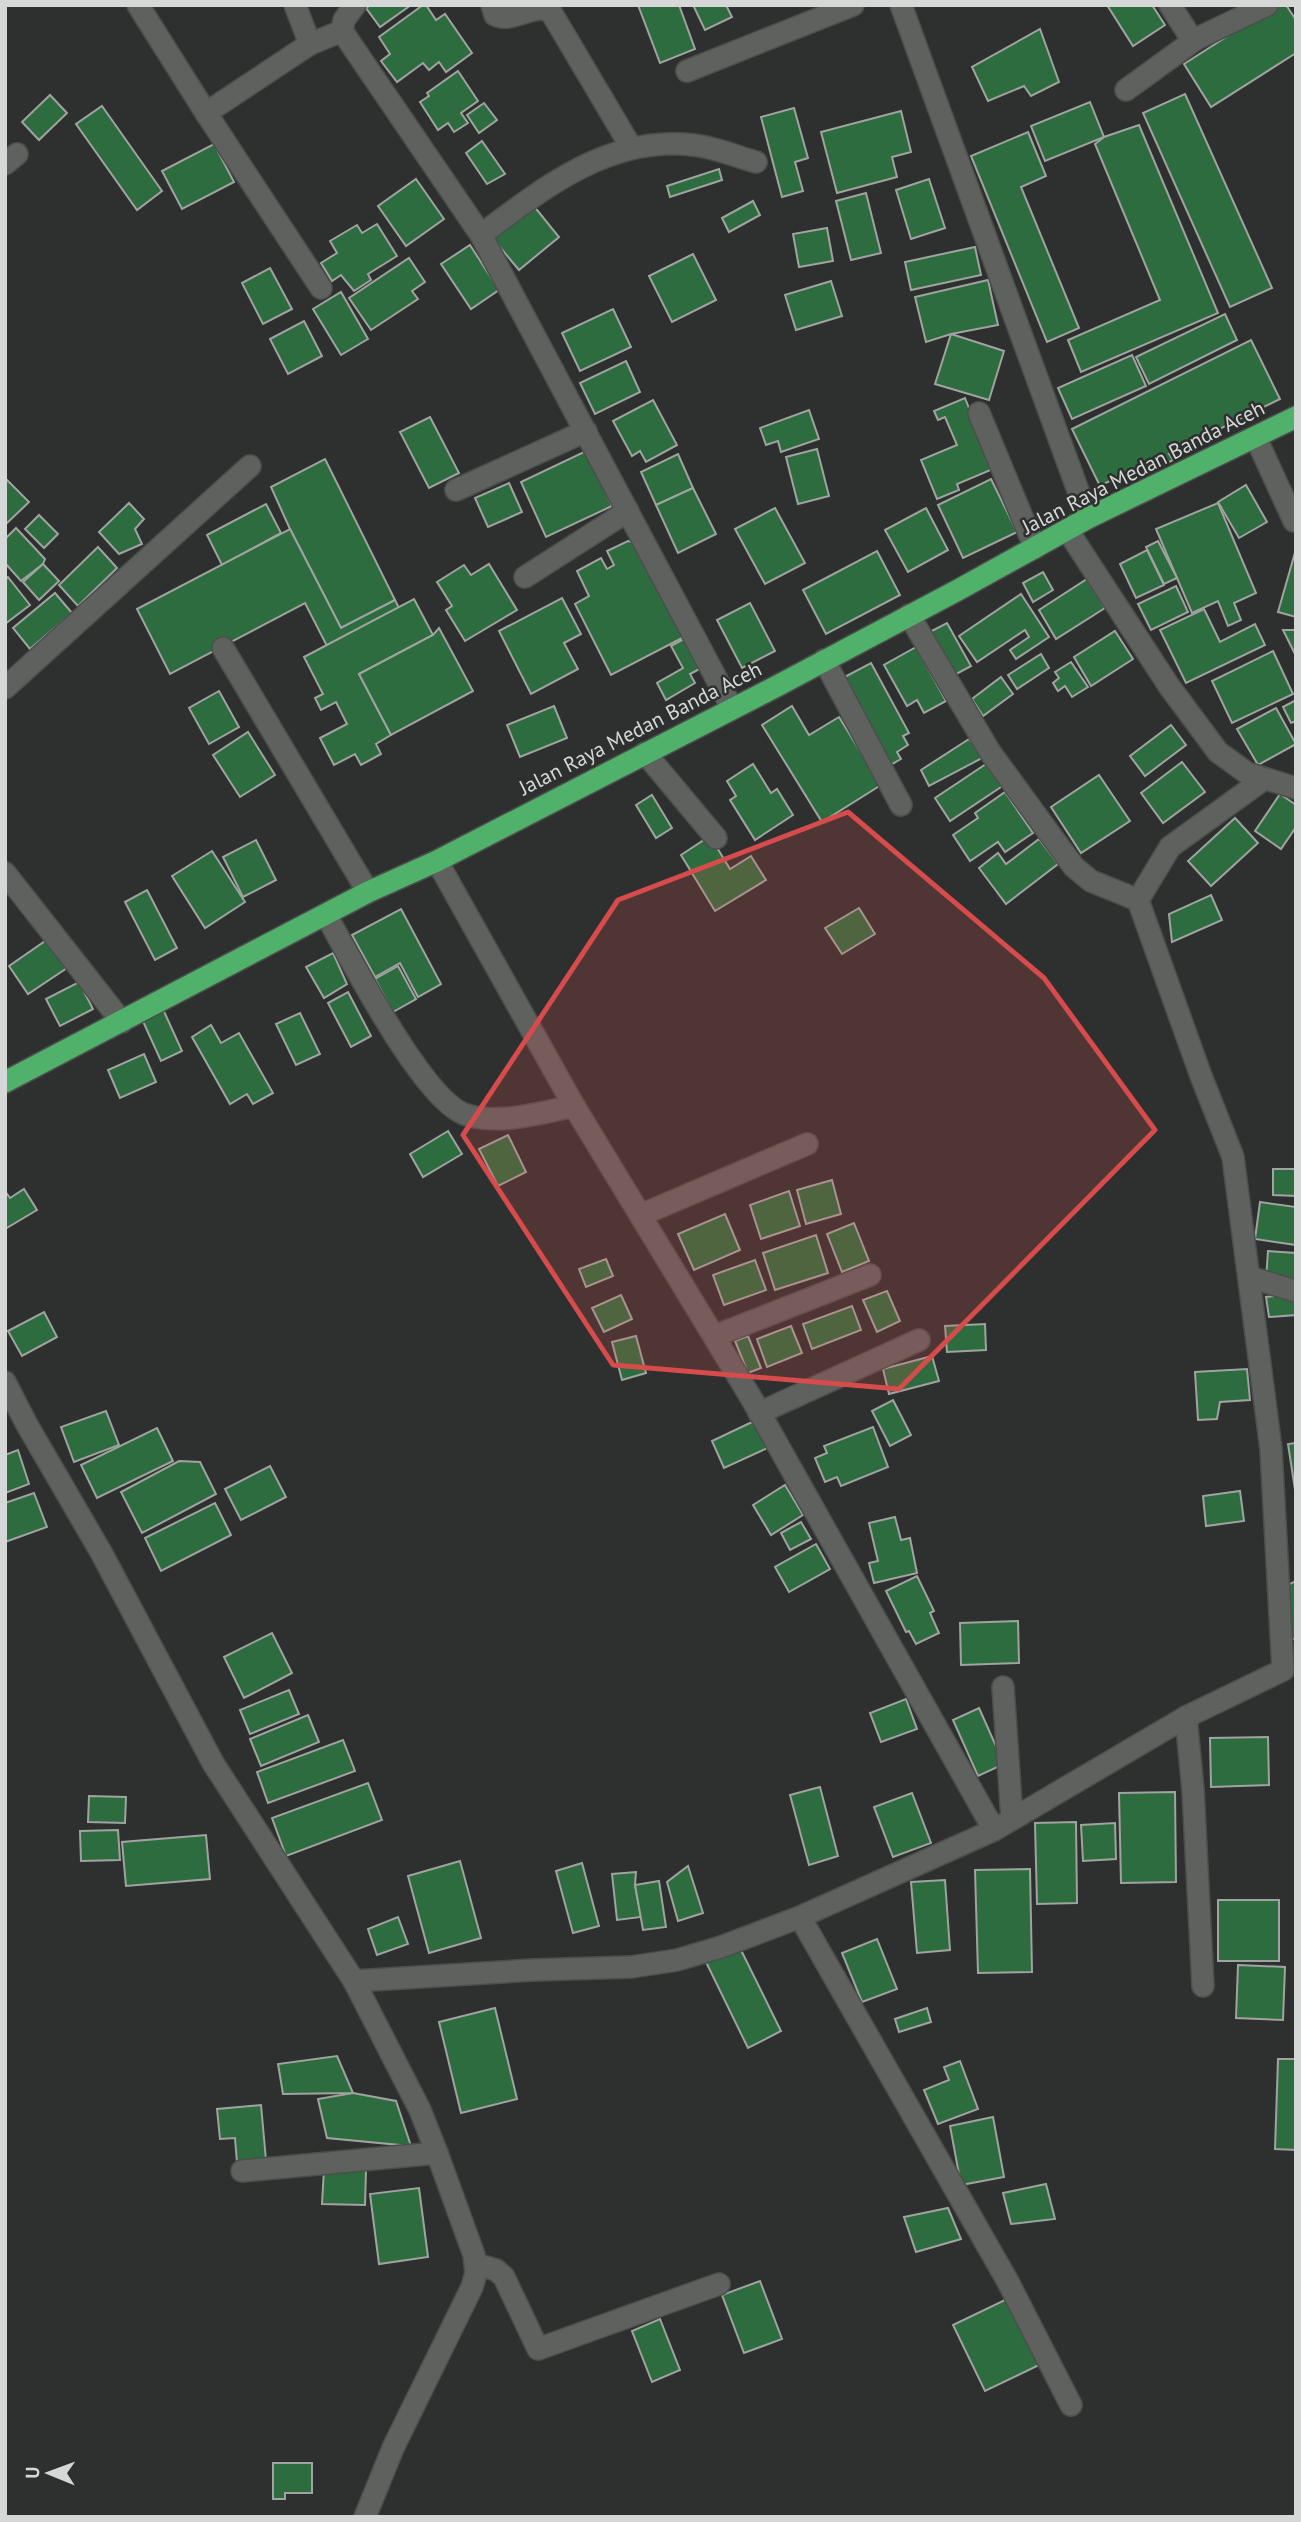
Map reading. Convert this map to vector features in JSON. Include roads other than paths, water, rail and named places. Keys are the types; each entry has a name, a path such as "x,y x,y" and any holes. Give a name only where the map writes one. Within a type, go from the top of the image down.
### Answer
{"highway":[{"name":"Jalan Raya Medan Banda Aceh","path":"5,1082 369,892 437,861 732,708 1088,518 1296,417"}],"street":[{"path":"138,5 321,288"},
{"path":"295,5 310,44"},
{"path":"355,5 344,20 342,31 481,235 732,708"},
{"path":"492,5 495,15 503,18 537,9 551,12 631,147"},
{"path":"687,71 853,5"},
{"path":"901,5 1088,518"},
{"path":"1170,5 1191,38 1196,39"},
{"path":"1126,90 1196,39 1267,5"},
{"path":"206,113 310,44 342,31"},
{"path":"481,235 555,180 631,147 692,144 756,162"},
{"path":"979,413 1035,548"},
{"path":"456,490 586,431"},
{"path":"1256,438 1294,521"},
{"path":"5,688 250,466"},
{"path":"525,577 628,511"},
{"path":"1068,531 1205,737 1232,764 1264,779 1292,783"},
{"path":"354,1981 654,1965 721,1947 800,1917 993,1830 1186,1717 1290,1668 1272,1449 1237,1181 1230,1146 1201,1076 1138,900 1091,881 1073,867 990,752 909,615"},
{"path":"223,648 369,892"},
{"path":"824,660 901,805"},
{"path":"645,753 716,838"},
{"path":"1138,900 1170,847 1264,779"},
{"path":"437,861 574,1106 760,1413 993,1830"},
{"path":"5,873 122,1022"},
{"path":"326,915 415,1068 451,1107 464,1115 485,1119 533,1115 574,1106"},
{"path":"641,1215 807,1144"},
{"path":"715,1336 870,1275"},
{"path":"1249,1277 1296,1290"},
{"path":"760,1413 919,1340"},
{"path":"5,1382 102,1554 213,1763 354,1981 420,2110 476,2264 472,2287 393,2448 365,2517"},
{"path":"1003,1687 1012,1819"},
{"path":"1186,1717 1193,1790 1203,1986"},
{"path":"800,1917 1007,2280 1070,2405"},
{"path":"243,2171 437,2153"},
{"path":"476,2264 496,2270 504,2277 538,2349 719,2284"}]}
